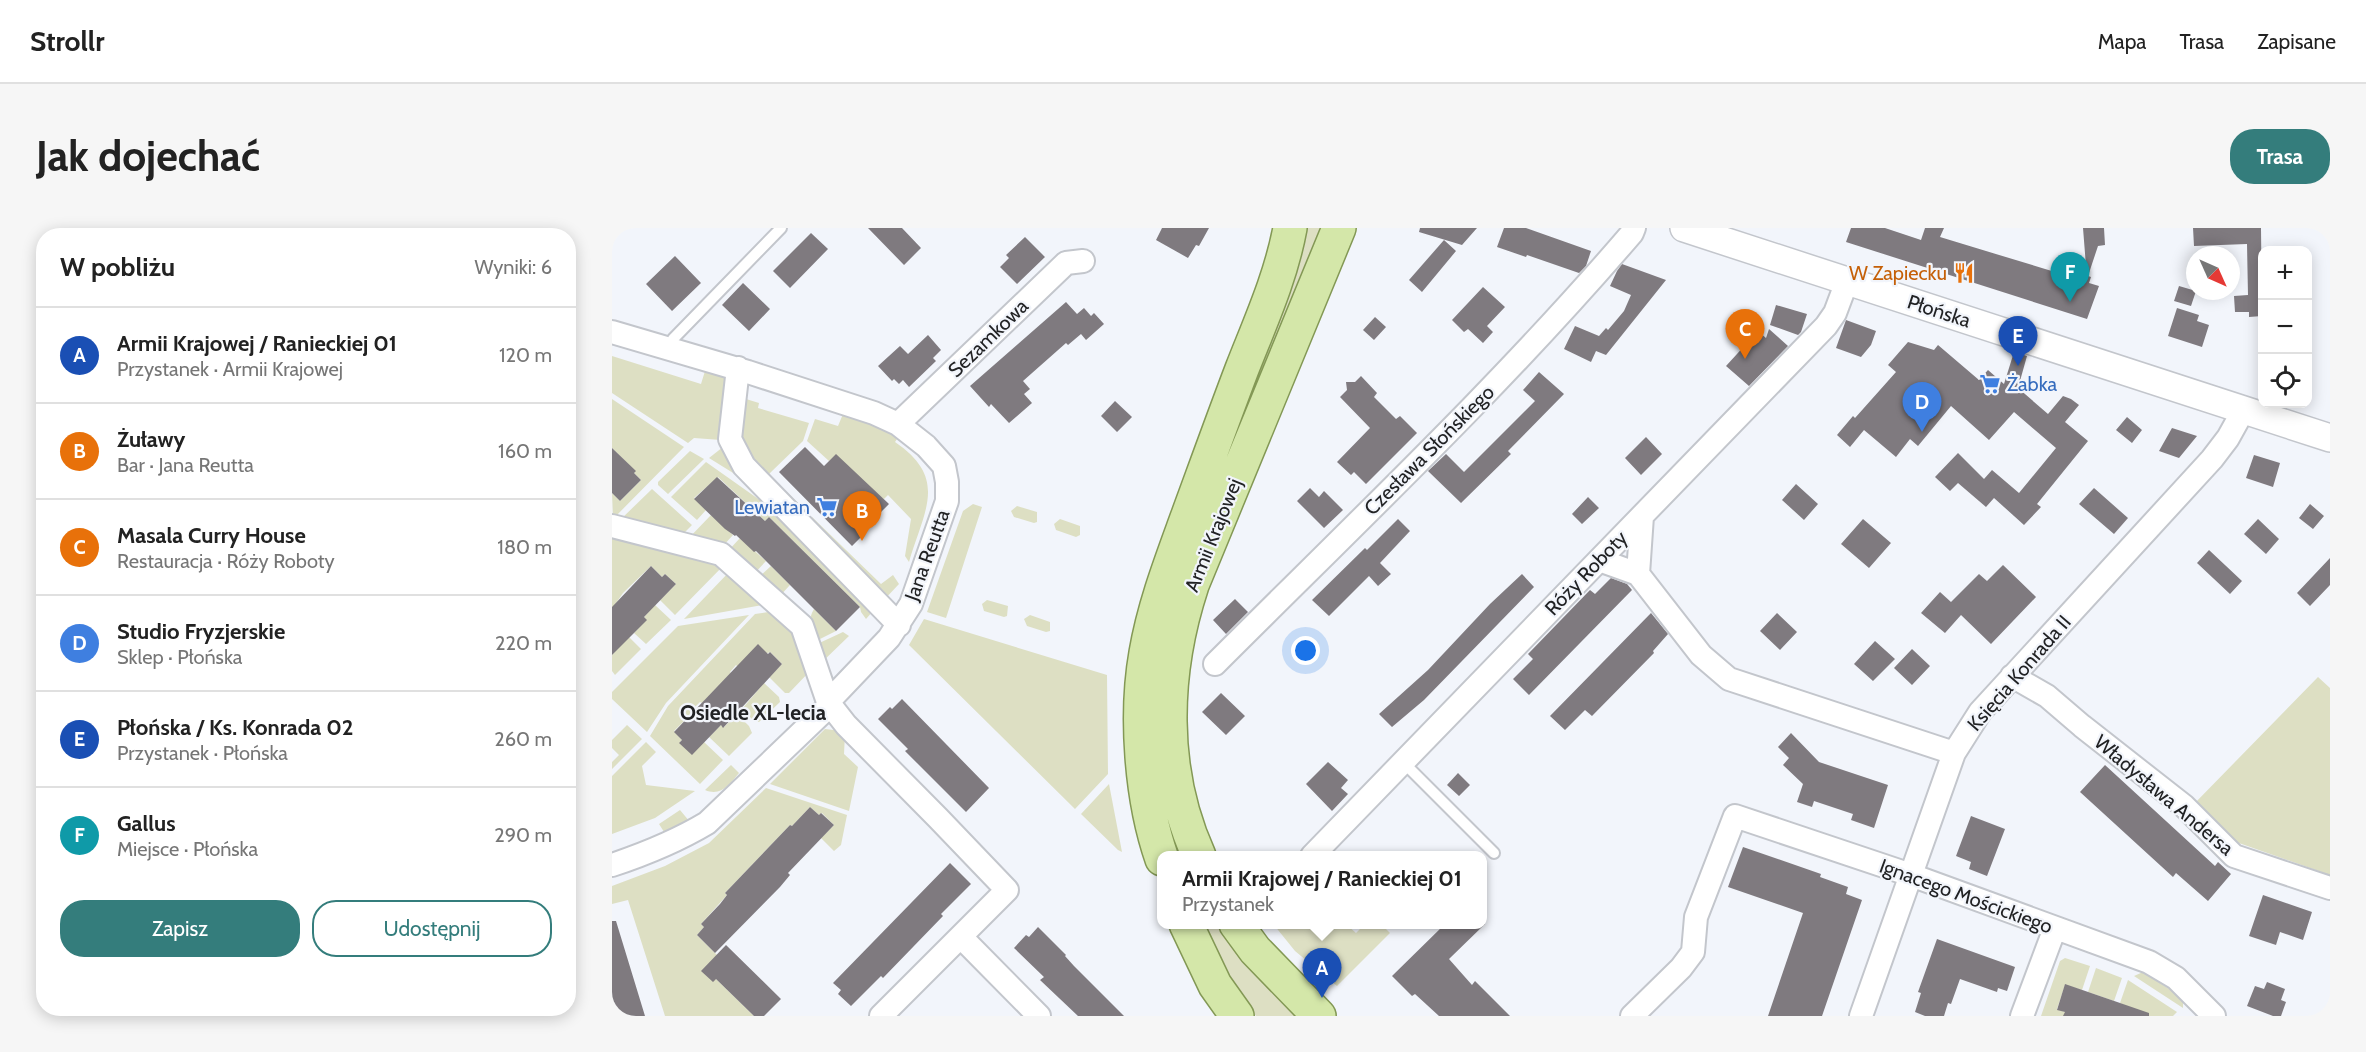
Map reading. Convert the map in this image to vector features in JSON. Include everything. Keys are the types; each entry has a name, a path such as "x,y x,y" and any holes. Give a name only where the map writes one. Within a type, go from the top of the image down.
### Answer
{"main road":[{"name":"Armii Krajowej","path":"1159,851 1150,811 1144,766 1142,721 1146,654 1154,613 1224,416 1277,279 1290,228"},
{"name":"Armii Krajowej","path":"1198,851 1181,806 1173,768 1170,706 1174,652 1179,629 1192,585 1339,228"},
{"path":"1188,929 1215,985 1237,1016"},
{"path":"1242,929 1271,968 1319,1016"}],"street":[{"name":"Czesława Słońskiego","path":"1215,664 1504,375 1575,300 1634,228"},
{"name":"Płońska","path":"1684,228 2330,438"},
{"name":"Sezamkowa","path":"898,424 1066,263 1083,261"},
{"name":"Róży Roboty","path":"1316,851 1826,326 1835,313 1847,281"},
{"name":"Jana Reutta","path":"612,332 738,368 873,413 898,424 926,446 944,466 947,482 947,501 911,604 899,625 828,702 826,709 707,823 660,847 612,865"},
{"path":"738,368 730,439 744,466 899,625"},
{"name":"Księcia Konrada II","path":"1862,1016 1954,753 1980,712 2212,459 2228,438 2243,411"},
{"path":"1638,574 1642,516"},
{"path":"612,526 721,554 802,626 828,702 846,725 1007,890 881,1016"},
{"path":"1599,560 1638,574 1701,655 1730,680 1954,753"},
{"name":"Władysława Andersa","path":"2012,676 2047,696 2184,806 2234,856 2330,888"},
{"name":"Ignacego Mościckiego","path":"1632,1016 1681,968 1693,952 1696,918 1735,816 1911,875 2149,962 2176,978 2214,1016"},
{"path":"2022,1016 2055,928"},
{"path":"961,937 1039,1016"}],"lane":[{"path":"673,339 781,228"},
{"path":"1402,762 1494,853"}],"green space":[{"path":"1301,228 1327,228 1182,578"},
{"path":"612,356 701,384 705,371 728,379 721,440 694,438 688,443 612,393"},
{"path":"612,399 684,447 613,519 612,493 620,501 641,480 612,448"},
{"path":"742,400 759,403 758,408 809,423 803,441 769,474 802,507 799,511 749,458 741,435"},
{"path":"843,414 871,423 899,436 895,442 912,456 922,469 927,483 928,496 909,562 905,556 911,519 888,495 884,499 876,494 836,455 829,461 807,441 815,419 838,426"},
{"path":"723,447 738,476 709,458"},
{"path":"690,451 704,459 668,494 658,485 658,482"},
{"path":"706,462 774,510 873,611 866,619 860,607 769,517 765,521 718,477 694,498 706,510 697,520 671,497"},
{"path":"652,489 692,525 679,538 619,521"},
{"path":"973,504 982,507 946,618 927,612 963,511"},
{"path":"1017,506 1037,512 1037,522 1014,517 1011,511"},
{"path":"711,515 733,535 722,547 687,540"},
{"path":"812,517 881,584 893,575 899,584 883,601 808,522"},
{"path":"1060,519 1080,526 1080,535 1076,537 1056,530 1054,524"},
{"path":"612,533 725,564 675,615 660,600 676,584 665,574 662,577 651,566 623,593 612,609"},
{"path":"740,538 766,561 753,575 728,551"},
{"path":"771,566 790,585 778,598 757,579"},
{"path":"731,570 768,604 684,619"},
{"path":"987,600 1008,606 1007,616 984,611 982,604"},
{"path":"655,605 671,620 646,644 634,633 646,620 644,617"},
{"path":"814,609 836,631 814,642 810,622"},
{"path":"775,611 797,630 811,670 789,693 785,693 769,677 782,664 770,652 738,667 736,665 702,703 700,702 692,710 693,712 674,731 682,740 680,742 704,742 723,760 700,784 650,736 668,706 755,614"},
{"path":"749,615 666,703 647,732 612,699 612,692 678,626"},
{"path":"1030,615 1050,622 1050,631 1046,632 1027,626 1024,619"},
{"path":"924,619 1107,675 1108,774 1075,809 909,645"},
{"path":"843,632 849,636 820,664 815,645"},
{"path":"628,636 641,649 615,675 612,671 612,655"},
{"path":"2318,677 2330,688 2330,875 2236,842 2193,805"},
{"path":"764,683 779,697 780,702 759,722 755,722 742,709"},
{"path":"737,714 749,726 752,733 729,756 709,737"},
{"path":"627,725 642,739 612,769 612,762 619,755 612,748 612,740"},
{"path":"825,729 842,731 845,734 844,754 858,767 849,811 770,784"},
{"path":"646,742 656,752 642,766 646,785 695,791 655,818 612,834 612,776"},
{"path":"731,765 739,773 729,785 716,792 705,790"},
{"path":"1109,784 1122,852 1081,814"},
{"path":"766,788 847,815 841,845 834,851 821,838 834,825 822,813 819,815 810,807 725,893 727,895 701,924 704,927 697,935 717,955 716,979 754,1016 665,1016 628,900 612,904 612,886 665,866 709,843"},
{"path":"680,810 690,822 666,835 659,824"},
{"path":"1201,929 1225,929 1301,1016 1256,1016 1235,989"},
{"path":"1277,929 1352,929 1356,933 1360,929 1386,929 1390,933 1337,986 1295,951"},
{"path":"2065,958 2090,966 2082,990 2065,985 2057,1009 2065,1012 2065,1016 2041,1016 2060,961"},
{"path":"2096,968 2122,978 2114,1001 2088,992"},
{"path":"2143,972 2183,998 2183,1008 2134,976"},
{"path":"2128,980 2177,1012 2173,1016 2145,1016 2120,1003"}],"building":[{"path":"868,228 902,228 921,248 904,265"},
{"path":"1162,228 1209,228 1199,246 1196,245 1188,258 1156,240"},
{"path":"1420,228 1477,228 1462,245 1419,232"},
{"path":"1504,228 1526,228 1591,251 1586,266 1579,273 1497,247"},
{"path":"1851,228 1885,228 1921,240 1925,228 1944,228 1940,237 2055,272 2060,258 2086,266 2083,228 2104,228 2105,245 2098,246 2088,276 2091,277 2089,283 2099,286 2087,319 1846,242"},
{"path":"2193,228 2261,228 2261,246 2258,246 2258,316 2249,317 2249,312 2235,312 2234,300 2240,300 2240,296 2248,295 2247,244 2194,246"},
{"path":"811,233 828,249 790,288 773,271"},
{"path":"1025,237 1045,257 1017,284 1000,267 1009,258 1006,255"},
{"path":"1444,240 1456,251 1422,292 1409,280"},
{"path":"675,256 701,283 672,311 646,284"},
{"path":"1622,264 1666,280 1606,355 1596,351 1591,362 1564,349 1575,326 1599,336 1606,328 1608,330 1624,311 1631,295 1610,286"},
{"path":"743,283 770,309 749,331 722,305"},
{"path":"2179,286 2186,288 2186,300 2193,300 2191,306 2174,301"},
{"path":"1483,287 1505,307 1487,326 1493,332 1483,343 1468,329 1464,332 1452,320"},
{"path":"1066,302 1077,314 1084,308 1091,316 1094,313 1104,324 1086,340 1081,334 1068,345 1066,343 1023,381 1030,389 1024,394 1032,403 1009,423 991,404 989,407 970,386"},
{"path":"1776,305 1807,314 1798,335 1770,325"},
{"path":"2177,308 2199,315 2197,321 2209,325 2202,347 2168,336"},
{"path":"1375,317 1386,327 1374,340 1363,330"},
{"path":"1846,320 1876,331 1871,345 1861,357 1836,348"},
{"path":"1769,329 1788,346 1749,386 1726,366 1758,331 1766,338"},
{"path":"928,335 941,350 933,358 936,361 909,387 903,380 899,384 894,379 892,381 878,366 900,346 908,354"},
{"path":"1908,342 1934,350 1938,345 1979,380 1988,370 2004,384 2014,352 2027,356 2018,388 2048,414 2063,396 2079,405 2065,422 2088,441 2037,504 2041,507 2024,525 1994,498 1986,507 1958,483 1950,491 1935,477 1958,453 1984,479 1992,470 2019,493 2056,448 2014,412 1989,440 1951,406 1918,446 1910,439 1896,457 1864,430 1850,447 1837,435 1896,372 1888,365"},
{"path":"1539,372 1564,394 1508,451 1511,454 1461,503 1428,471 1446,454 1464,472 1535,401 1523,390"},
{"path":"1361,376 1377,393 1374,397 1396,419 1400,416 1417,433 1366,484 1354,472 1351,475 1337,462 1370,428 1340,397 1347,390 1346,382 1355,382"},
{"path":"1115,401 1132,417 1117,432 1101,416"},
{"path":"2127,417 2142,430 2132,443 2116,430"},
{"path":"2172,428 2197,436 2179,458 2159,451"},
{"path":"1646,437 1662,454 1641,475 1625,458"},
{"path":"805,447 824,466 836,454 889,504 860,533 863,535 852,546 779,472"},
{"path":"612,448 636,471 634,473 641,480 620,501 612,493"},
{"path":"2254,455 2280,463 2273,487 2246,478"},
{"path":"717,477 765,521 769,517 860,607 836,631 756,551 754,552 736,535 725,529 694,499"},
{"path":"1796,484 1818,504 1804,520 1782,500"},
{"path":"1310,488 1319,497 1324,491 1343,510 1324,528 1297,501"},
{"path":"2094,488 2128,518 2114,534 2079,504"},
{"path":"1588,497 1599,508 1582,524 1572,514"},
{"path":"2310,504 2324,516 2313,529 2299,518"},
{"path":"1398,519 1410,531 1380,563 1391,574 1378,586 1369,576 1329,616 1312,600"},
{"path":"1863,519 1891,543 1869,568 1841,544"},
{"path":"2258,519 2279,539 2266,554 2244,534"},
{"path":"2209,550 2242,581 2230,594 2197,563"},
{"path":"2330,558 2330,585 2310,606 2297,593"},
{"path":"2003,565 2036,597 1991,644 1961,615 1945,633 1921,613 1940,592 1951,602 1979,574 1987,581"},
{"path":"651,566 662,577 665,574 676,584 644,617 647,620 612,655 612,607"},
{"path":"1522,574 1534,587 1424,700 1392,727 1379,714 1428,670 1490,604"},
{"path":"1611,578 1627,584 1632,590 1529,695 1513,679 1533,659 1528,654 1590,590 1595,594"},
{"path":"1235,599 1248,612 1226,634 1213,620"},
{"path":"1651,613 1668,634 1653,651 1654,653 1592,716 1585,710 1565,730 1550,716"},
{"path":"1777,613 1797,632 1780,650 1760,631"},
{"path":"1875,641 1895,659 1873,681 1854,664"},
{"path":"758,644 782,664 723,728 721,725 692,755 679,743 682,740 674,732"},
{"path":"1912,649 1930,666 1912,685 1894,668"},
{"path":"1221,693 1245,716 1226,735 1202,712"},
{"path":"902,699 989,788 966,812 905,751 908,749 878,719"},
{"path":"1791,733 1819,762 1888,785 1874,828 1851,820 1853,814 1814,801 1812,807 1797,802 1803,784 1783,765 1789,758 1778,747"},
{"path":"1328,762 1348,780 1341,788 1348,794 1332,811 1306,784"},
{"path":"2105,765 2215,866 2218,862 2231,874 2208,901 2176,873 2173,877 2080,792"},
{"path":"1458,773 1470,785 1459,796 1447,785"},
{"path":"810,807 834,825 788,873 790,875 780,887 715,953 697,935 704,927 701,924 727,895 725,893"},
{"path":"1971,816 2005,829 1987,876 1969,869 1971,862 1956,856"},
{"path":"1743,847 1821,874 1820,877 1848,887 1846,894 1862,900 1822,1016 1768,1016 1803,913 1728,887"},
{"path":"950,863 971,884 883,978 881,976 851,1006 838,994 841,990 833,983"},
{"path":"2263,895 2312,912 2303,940 2280,932 2276,945 2249,936"},
{"path":"612,921 616,921 645,1016 612,1016"},
{"path":"1038,927 1124,1016 1078,1016 1040,980 1044,977 1014,948 1026,935 1029,937"},
{"path":"1440,929 1480,929 1449,959 1472,985 1475,981 1510,1016 1439,1016 1415,994 1412,996 1392,976"},
{"path":"1937,939 2015,967 2007,991 1998,988 1997,992 1960,979 1944,1016 1925,1016 1915,1012 1921,993 1918,992"},
{"path":"726,945 781,999 764,1016 754,1016 716,979 713,982 701,971"},
{"path":"2267,982 2285,989 2281,1000 2286,1002 2281,1016 2273,1016 2247,1006 2255,986 2264,989"},
{"path":"2065,984 2149,1013 2149,1016 2063,1016 2065,1012 2057,1010"}],"place":[{"name":"W Zapiecku","path":"1964,273"},
{"name":"Gallus","path":"2070,302"},
{"name":"Masala Curry House","path":"1745,359"},
{"name":"Płońska / Ks. Konrada 02","path":"2018,366"},
{"name":"Żabka","path":"1990,384"},
{"name":"Studio Fryzjerskie","path":"1922,432"},
{"name":"Lewiatan","path":"827,507"},
{"name":"Żuławy","path":"862,541"},
{"name":"Armii Krajowej / Ranieckiej 01","path":"1322,998"}],"district":[{"name":"Osiedle XL-lecia","path":"753,712"}]}
